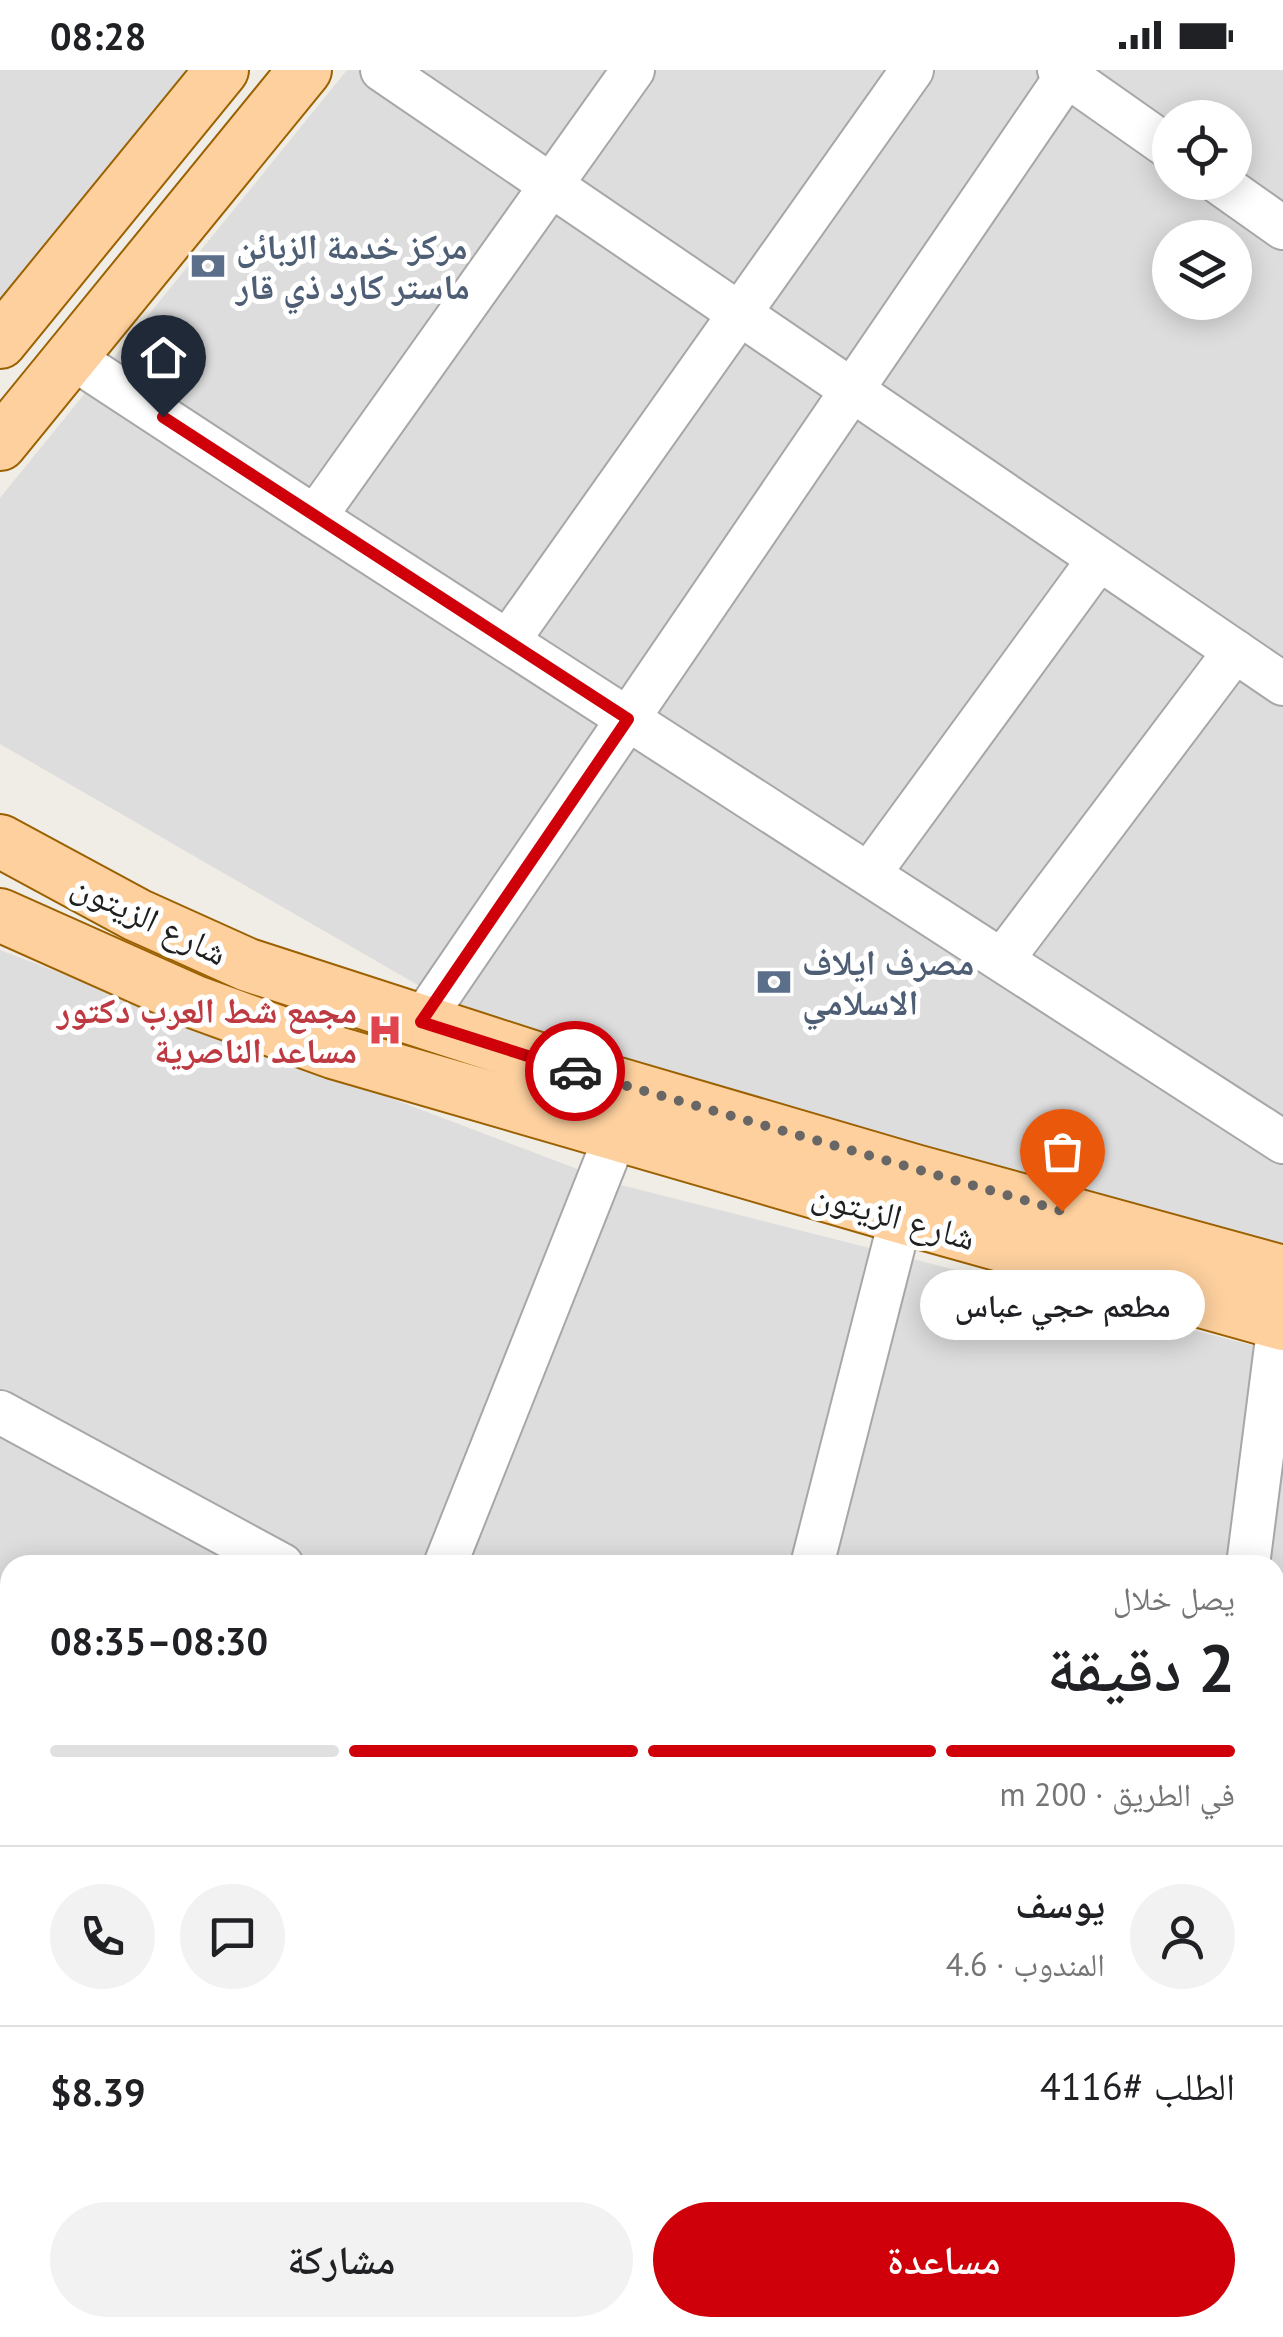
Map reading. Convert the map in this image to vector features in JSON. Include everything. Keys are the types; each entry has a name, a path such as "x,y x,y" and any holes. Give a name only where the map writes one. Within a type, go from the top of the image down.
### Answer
{"main road":[{"path":"0,342 222,70"},
{"path":"0,444 305,70"},
{"name":"شارع الزيتون","path":"0,841 137,914 248,965 594,1077 1283,1272"},
{"name":"شارع الزيتون","path":"0,915 194,1002 333,1052 1281,1324"}],"street":[{"path":"382,70 1283,684"},
{"path":"316,517 633,70"},
{"path":"508,641 912,70"},
{"path":"421,1022 1063,73 1152,135"},
{"path":"1243,200 1283,228"},
{"path":"71,357 1283,1142"},
{"path":"869,874 1099,559"},
{"path":"1002,960 1235,651"},
{"path":"447,1555 616,1135"},
{"path":"815,1555 902,1218"},
{"path":"1249,1555 1281,1324"},
{"path":"0,1412 264,1555"}],"shaded area":[{"path":"0,70 191,70 0,308"},
{"path":"347,70 1283,70 1283,1271 482,1022 0,744 0,498"},
{"path":"0,950 617,1184 1283,1353 1283,1555 0,1555"}],"way so far":[{"path":"575,1071 1062,1211"}],"place":[{"name":"مركز خدمة الزبائن ماستر كارد ذي قار","path":"208,266"},
{"name":"مصرف ايلاف الاسلامي","path":"774,982"},
{"name":"مجمع شط العرب دكتور مساعد الناصرية","path":"385,1030"},
{"name":"مطعم حجي عباس","path":"1062,1211"}],"route":[{"path":"163,417 628,719 421,1022 575,1071"}]}
